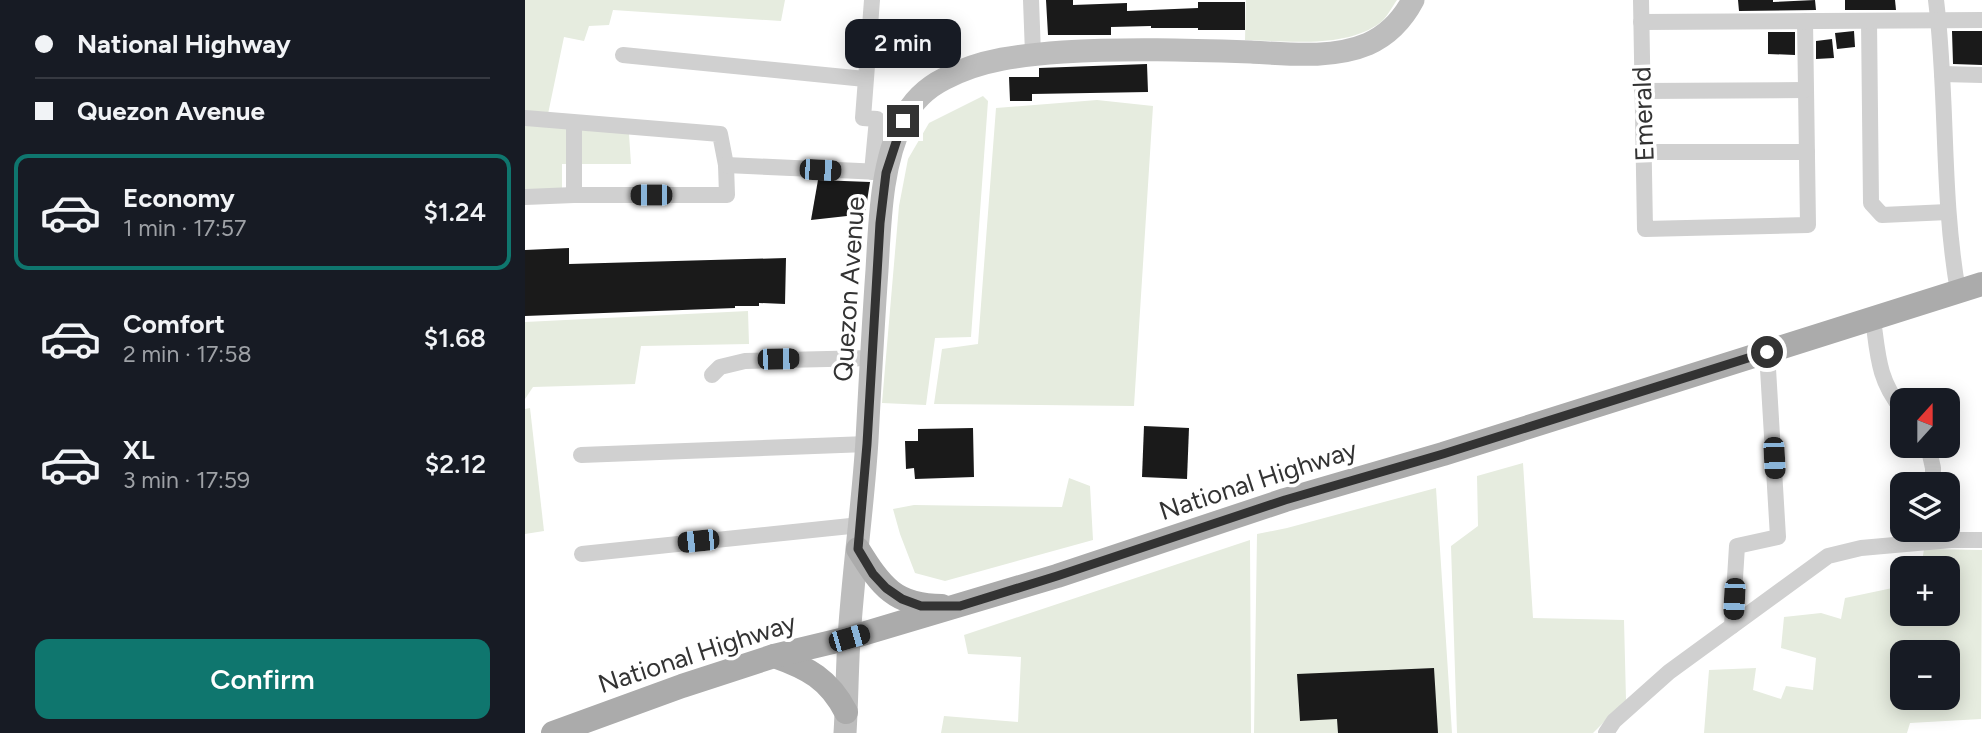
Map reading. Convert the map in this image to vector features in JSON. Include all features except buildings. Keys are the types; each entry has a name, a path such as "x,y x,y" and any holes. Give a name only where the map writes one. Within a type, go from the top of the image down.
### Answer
{"main road":[{"name":"Quezon Avenue","path":"846,723 849,638 867,444 880,223 879,172 903,121 920,95 944,78 967,68 1033,54 1096,50 1327,53 1352,49 1369,44 1389,32 1406,13 1413,0"},
{"name":"National Highway","path":"553,733 774,656 960,606 1285,500 1456,450 1982,284"},
{"path":"859,537 873,574 886,588 902,599 921,606 960,606"},
{"path":"774,656 817,676 837,695 846,723"}],"street":[{"path":"726,165 879,172 877,119 863,118 871,0"},
{"path":"1031,0 1033,54"},
{"name":"Emerald","path":"1641,0 1645,229 1808,225 1807,152"},
{"path":"1936,0 1948,212 1958,291"},
{"path":"1641,22 1982,20"},
{"path":"1645,152 1807,152 1805,21"},
{"path":"1869,21 1871,203 1882,215 1948,212"},
{"path":"623,55 865,79"},
{"path":"1942,74 1982,75"},
{"path":"1642,91 1805,90"},
{"path":"525,118 720,134 726,165 727,195 525,197"},
{"path":"574,123 574,195"},
{"path":"1873,319 1880,372 1890,393"},
{"path":"1732,626 1737,546 1778,537 1767,352"},
{"path":"712,375 720,367 745,361 871,358"},
{"path":"581,455 867,444"},
{"path":"582,554 859,537"},
{"path":"1606,733 1614,721 1669,672 1828,556 1861,548 1982,540"}],"shaded area":[{"path":"525,0 785,0 781,21 613,10 609,25 589,26 584,41 564,37 548,114 629,134 631,164 562,164 562,190 525,192"},
{"path":"1246,0 1397,0 1383,20 1367,31 1334,40 1297,42 1245,40"},
{"path":"983,96 988,101 971,337 935,338 926,405 882,403 899,206 908,159 929,123"},
{"path":"1097,100 1153,106 1134,406 934,404 942,349 978,344 996,108"},
{"path":"748,311 749,344 641,346 635,384 533,387 525,399 525,322"},
{"path":"530,408 544,531 525,534 525,409"},
{"path":"1523,463 1533,618 1624,620 1626,700 1593,733 1457,733 1451,546 1478,526 1477,476"},
{"path":"1069,478 1090,486 1093,540 945,581 915,573 893,509 914,505 1062,507"},
{"path":"1436,488 1452,733 1254,733 1257,534"},
{"path":"1250,540 1251,733 941,733 944,716 1018,722 1021,657 968,654 964,635"},
{"path":"1924,549 1982,550 1981,719 1910,723 1907,733 1704,733 1709,670 1756,668 1753,690 1781,699 1786,686 1813,690 1816,658 1781,648 1784,617 1821,613 1841,619 1845,598 1890,589 1890,626 1960,626 1960,556 1923,556"}],"route":[{"path":"903,121 886,173 880,223 858,549 873,574 886,588 902,599 921,606 960,606 1285,500 1443,454 1767,352"}]}
